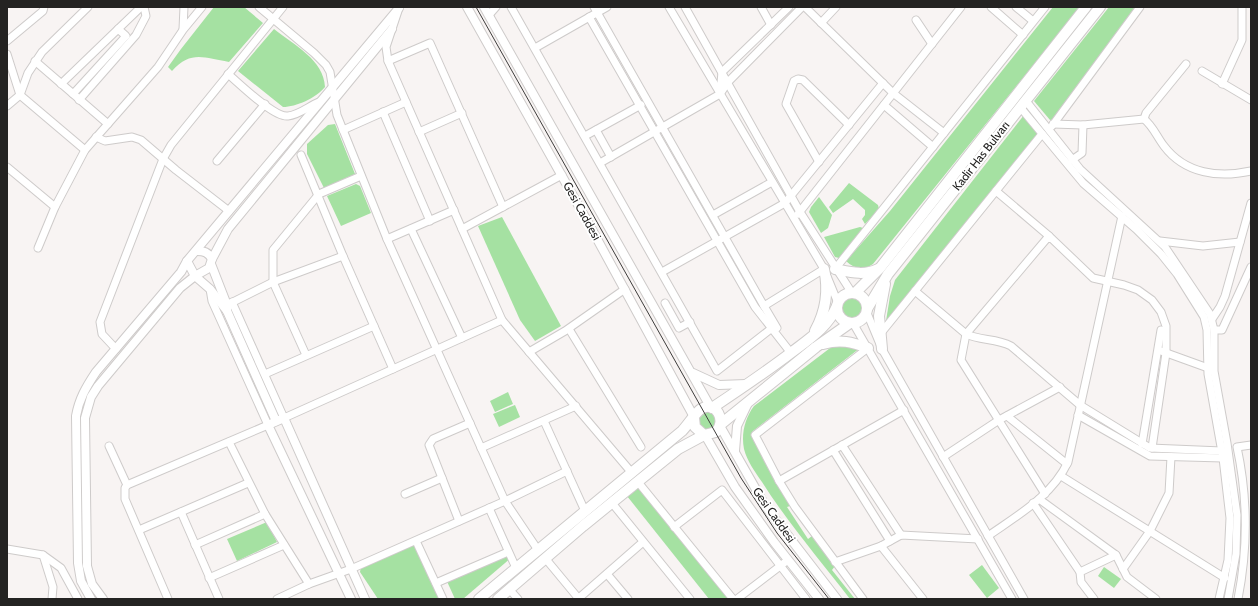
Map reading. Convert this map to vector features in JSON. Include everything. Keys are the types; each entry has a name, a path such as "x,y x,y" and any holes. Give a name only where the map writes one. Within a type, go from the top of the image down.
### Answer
{"highway":[{"name":"Kadir Has Bulvarı","path":"853,293 880,268 1086,7"},
{"name":"Kadir Has Bulvarı","path":"867,311 878,290 892,269 1100,7"},
{"path":"835,269 863,273 880,268"},
{"path":"813,342 826,302 824,269"},
{"path":"882,350 881,302 892,269"},
{"path":"479,599 682,431 702,408 711,408 751,383 791,353 813,342 851,323 863,319 867,311 864,299 853,293 842,297 813,342 755,396 721,425 716,432 705,435 678,449 545,558 498,599"},
{"path":"838,305 840,317 851,323"},
{"path":"813,342 839,340 868,348"},
{"path":"711,408 720,415 721,425"},
{"path":"694,418 695,427 705,435"}],"main road":[{"name":"Gesi Caddesi","path":"467,7 625,289 694,418"},
{"name":"Gesi Caddesi","path":"484,7 711,408"},
{"path":"91,599 81,581 78,562 76,416 79,400 84,389 181,272 188,261 229,211 400,8"},
{"path":"103,599 92,584 87,566 86,418 89,402 98,386 180,288 195,276 209,268 228,229 333,99 392,29"},
{"path":"197,251 206,252 212,261 272,423 351,599"},
{"path":"188,261 195,276 229,306"},
{"path":"692,373 719,385 739,386 751,383"},
{"path":"735,452 735,438 739,421 755,396"},
{"path":"272,423 284,418 365,599"},
{"name":"Gesi Caddesi","path":"721,425 769,511 837,599"},
{"name":"Gesi Caddesi","path":"705,435 734,487 819,599"}],"street":[{"path":"7,41 43,11 44,7"},
{"path":"7,106 20,95 25,80 35,62 47,46 88,7"},
{"path":"61,84 141,7"},
{"path":"79,100 136,36 146,16 144,7"},
{"path":"183,30 184,7"},
{"path":"38,248 55,207 85,150 158,67 183,30 202,7"},
{"path":"259,7 326,65 330,72 333,86 333,99 342,130 387,239 505,501 538,550"},
{"path":"116,349 102,334 100,322 163,158 171,145 283,7"},
{"path":"489,15 496,7"},
{"path":"511,7 718,371 772,328"},
{"path":"535,48 589,17 596,10 607,7"},
{"path":"669,7 824,269 838,305"},
{"path":"685,7 800,212 835,269 853,293"},
{"path":"761,7 771,25"},
{"path":"720,94 722,72 788,7"},
{"path":"600,163 720,94 728,82 803,7 893,93 944,133"},
{"path":"821,23 836,7"},
{"path":"793,217 800,212 961,7"},
{"path":"991,7 1022,35"},
{"path":"1016,7 1033,21"},
{"path":"835,269 1045,7"},
{"path":"1051,127 1140,7"},
{"path":"1222,84 1242,40 1242,7"},
{"path":"400,8 386,47 388,60 502,320 632,472"},
{"path":"596,10 791,353"},
{"path":"589,17 656,131 755,307 791,353"},
{"path":"916,20 932,44"},
{"path":"73,94 126,36 118,29"},
{"path":"388,60 430,43 503,207"},
{"path":"7,54 20,95 85,150"},
{"path":"35,62 108,124"},
{"path":"1144,119 1146,113 1186,64"},
{"path":"1202,71 1251,100"},
{"path":"228,74 282,116 288,116 320,102"},
{"path":"819,162 786,104 794,82 798,79 804,80 849,125"},
{"path":"662,272 785,203 883,84"},
{"path":"342,130 406,102"},
{"path":"217,161 265,104"},
{"path":"1023,104 1051,127 1072,160 1100,189 1160,241 1205,304 1212,319 1214,330 1214,371 1230,518 1229,546 1225,578 1219,599"},
{"path":"1023,104 1042,134 1083,183 1122,216 1161,254 1177,274 1202,313 1207,330 1208,368 1237,528 1235,567 1228,599"},
{"path":"585,136 640,105"},
{"path":"884,105 933,147"},
{"path":"382,112 430,221"},
{"path":"419,132 462,113"},
{"path":"1051,127 1144,119 1150,123 1168,152 1181,163 1192,169 1219,174 1251,171"},
{"path":"1072,160 1082,153 1083,124"},
{"path":"596,130 611,157"},
{"path":"881,333 1042,134"},
{"path":"96,137 105,141 122,138 137,138 145,142 229,211"},
{"path":"301,155 343,256 393,369"},
{"path":"7,167 55,207"},
{"path":"462,229 562,175"},
{"path":"306,355 273,282 273,250 318,194 362,176"},
{"path":"713,215 772,182"},
{"path":"996,191 1049,236 1093,278 1107,283 1124,285 1143,293 1160,309 1166,326 1142,444"},
{"path":"1212,319 1223,302 1251,203"},
{"path":"387,239 454,210"},
{"path":"988,536 1042,497 1061,476 1067,464 1122,216"},
{"path":"411,229 462,338"},
{"path":"1049,236 966,334 961,360 999,420 1042,497 1116,555 1127,577 1156,599"},
{"path":"1160,241 1203,246 1240,242"},
{"path":"343,256 273,282 229,306 265,374 284,418 502,320"},
{"path":"1214,330 1222,330 1251,267"},
{"path":"764,306 824,269"},
{"path":"168,599 124,495 125,488 127,485 272,423 212,302 210,289"},
{"path":"529,352 568,328 625,289"},
{"path":"915,291 966,334 975,338 993,340 1007,344 1080,405 1142,444 1152,448 1224,452"},
{"path":"655,310 675,297"},
{"path":"665,303 679,328 690,322"},
{"path":"867,311 882,350 1024,599"},
{"path":"851,323 868,348 904,410 1011,599"},
{"path":"265,374 374,326"},
{"path":"568,328 641,447"},
{"path":"863,599 779,482 755,435 756,432 868,348"},
{"path":"1162,351 1208,368"},
{"path":"1152,448 1162,351"},
{"path":"943,457 999,420 1060,387"},
{"path":"481,448 576,406"},
{"path":"779,482 904,410"},
{"path":"1078,415 1150,456 1171,457 1224,452 1251,445"},
{"path":"1007,416 1067,464"},
{"path":"544,421 585,511"},
{"path":"459,521 429,447 430,442 470,423"},
{"path":"229,442 248,483 265,514 309,584"},
{"path":"842,445 901,535"},
{"path":"109,446 127,485"},
{"path":"1237,448 1244,489 1246,524 1244,561 1238,599"},
{"path":"833,450 890,541"},
{"path":"1123,569 1150,531 1169,493 1171,457"},
{"path":"278,599 309,584 351,569 505,501 567,471"},
{"path":"1061,476 1225,578"},
{"path":"405,494 442,478"},
{"path":"638,482 733,599"},
{"path":"139,530 248,483"},
{"path":"674,527 722,490 806,599"},
{"path":"612,503 690,599"},
{"path":"1033,503 1080,572 1081,582 1094,599"},
{"path":"488,508 516,568"},
{"path":"181,512 219,599"},
{"path":"195,545 265,514"},
{"path":"835,562 881,546 901,535 978,539"},
{"path":"416,540 443,599"},
{"path":"545,558 579,599 643,542"},
{"path":"209,578 284,544"},
{"path":"881,546 923,599"},
{"path":"7,549 43,555 61,568 78,599"},
{"path":"436,583 508,552"},
{"path":"43,555 53,587 52,599"},
{"path":"1080,572 1116,555"},
{"path":"737,599 788,560"},
{"path":"607,574 628,599"},
{"path":"510,589 518,599"}],"green space":[{"path":"214,7 244,7 263,23 229,62 198,57 185,60 172,71 168,67"},
{"path":"1053,7 1080,7 873,264 859,268 849,264 846,261 890,211"},
{"path":"1109,7 1135,7 1054,119 1050,120 1034,101"},
{"path":"274,29 299,47 314,61 323,77 325,87 306,101 288,107 283,107 238,71"},
{"path":"1024,115 1039,135 886,321 890,296 895,280"},
{"path":"335,124 355,174 324,188 307,154 307,144 328,125"},
{"path":"849,183 878,205 879,209 865,224 862,219 865,215 865,210 853,199 833,213 829,207"},
{"path":"356,184 360,186 371,213 341,226 327,196"},
{"path":"819,197 832,215 828,228 821,233 809,212"},
{"path":"502,217 561,326 535,341 520,320 478,226"},
{"path":"860,227 863,228 839,258 835,257 824,237"},
{"path":"848,297 856,297 863,304 863,312 856,319 848,319 841,312 841,304"},
{"path":"834,345 860,348 751,434 790,506 787,507 808,539 812,536 835,566 832,570 855,599 850,599 782,512 747,458 743,443 744,426 754,406"},
{"path":"508,392 513,404 495,412 490,401"},
{"path":"515,405 520,417 499,427 493,414"},
{"path":"703,412 712,412 717,419 712,431 701,429 697,419"},
{"path":"641,484 735,599 709,599 627,496"},
{"path":"267,522 277,542 237,561 227,539"},
{"path":"419,541 446,599 378,599 360,572 361,567"},
{"path":"509,550 512,557 463,599 455,599 445,577"},
{"path":"982,565 999,588 987,598 969,575"},
{"path":"1104,567 1121,579 1114,588 1098,576"}],"tram line":[{"path":"476,7 741,478 777,533 829,599"}]}
